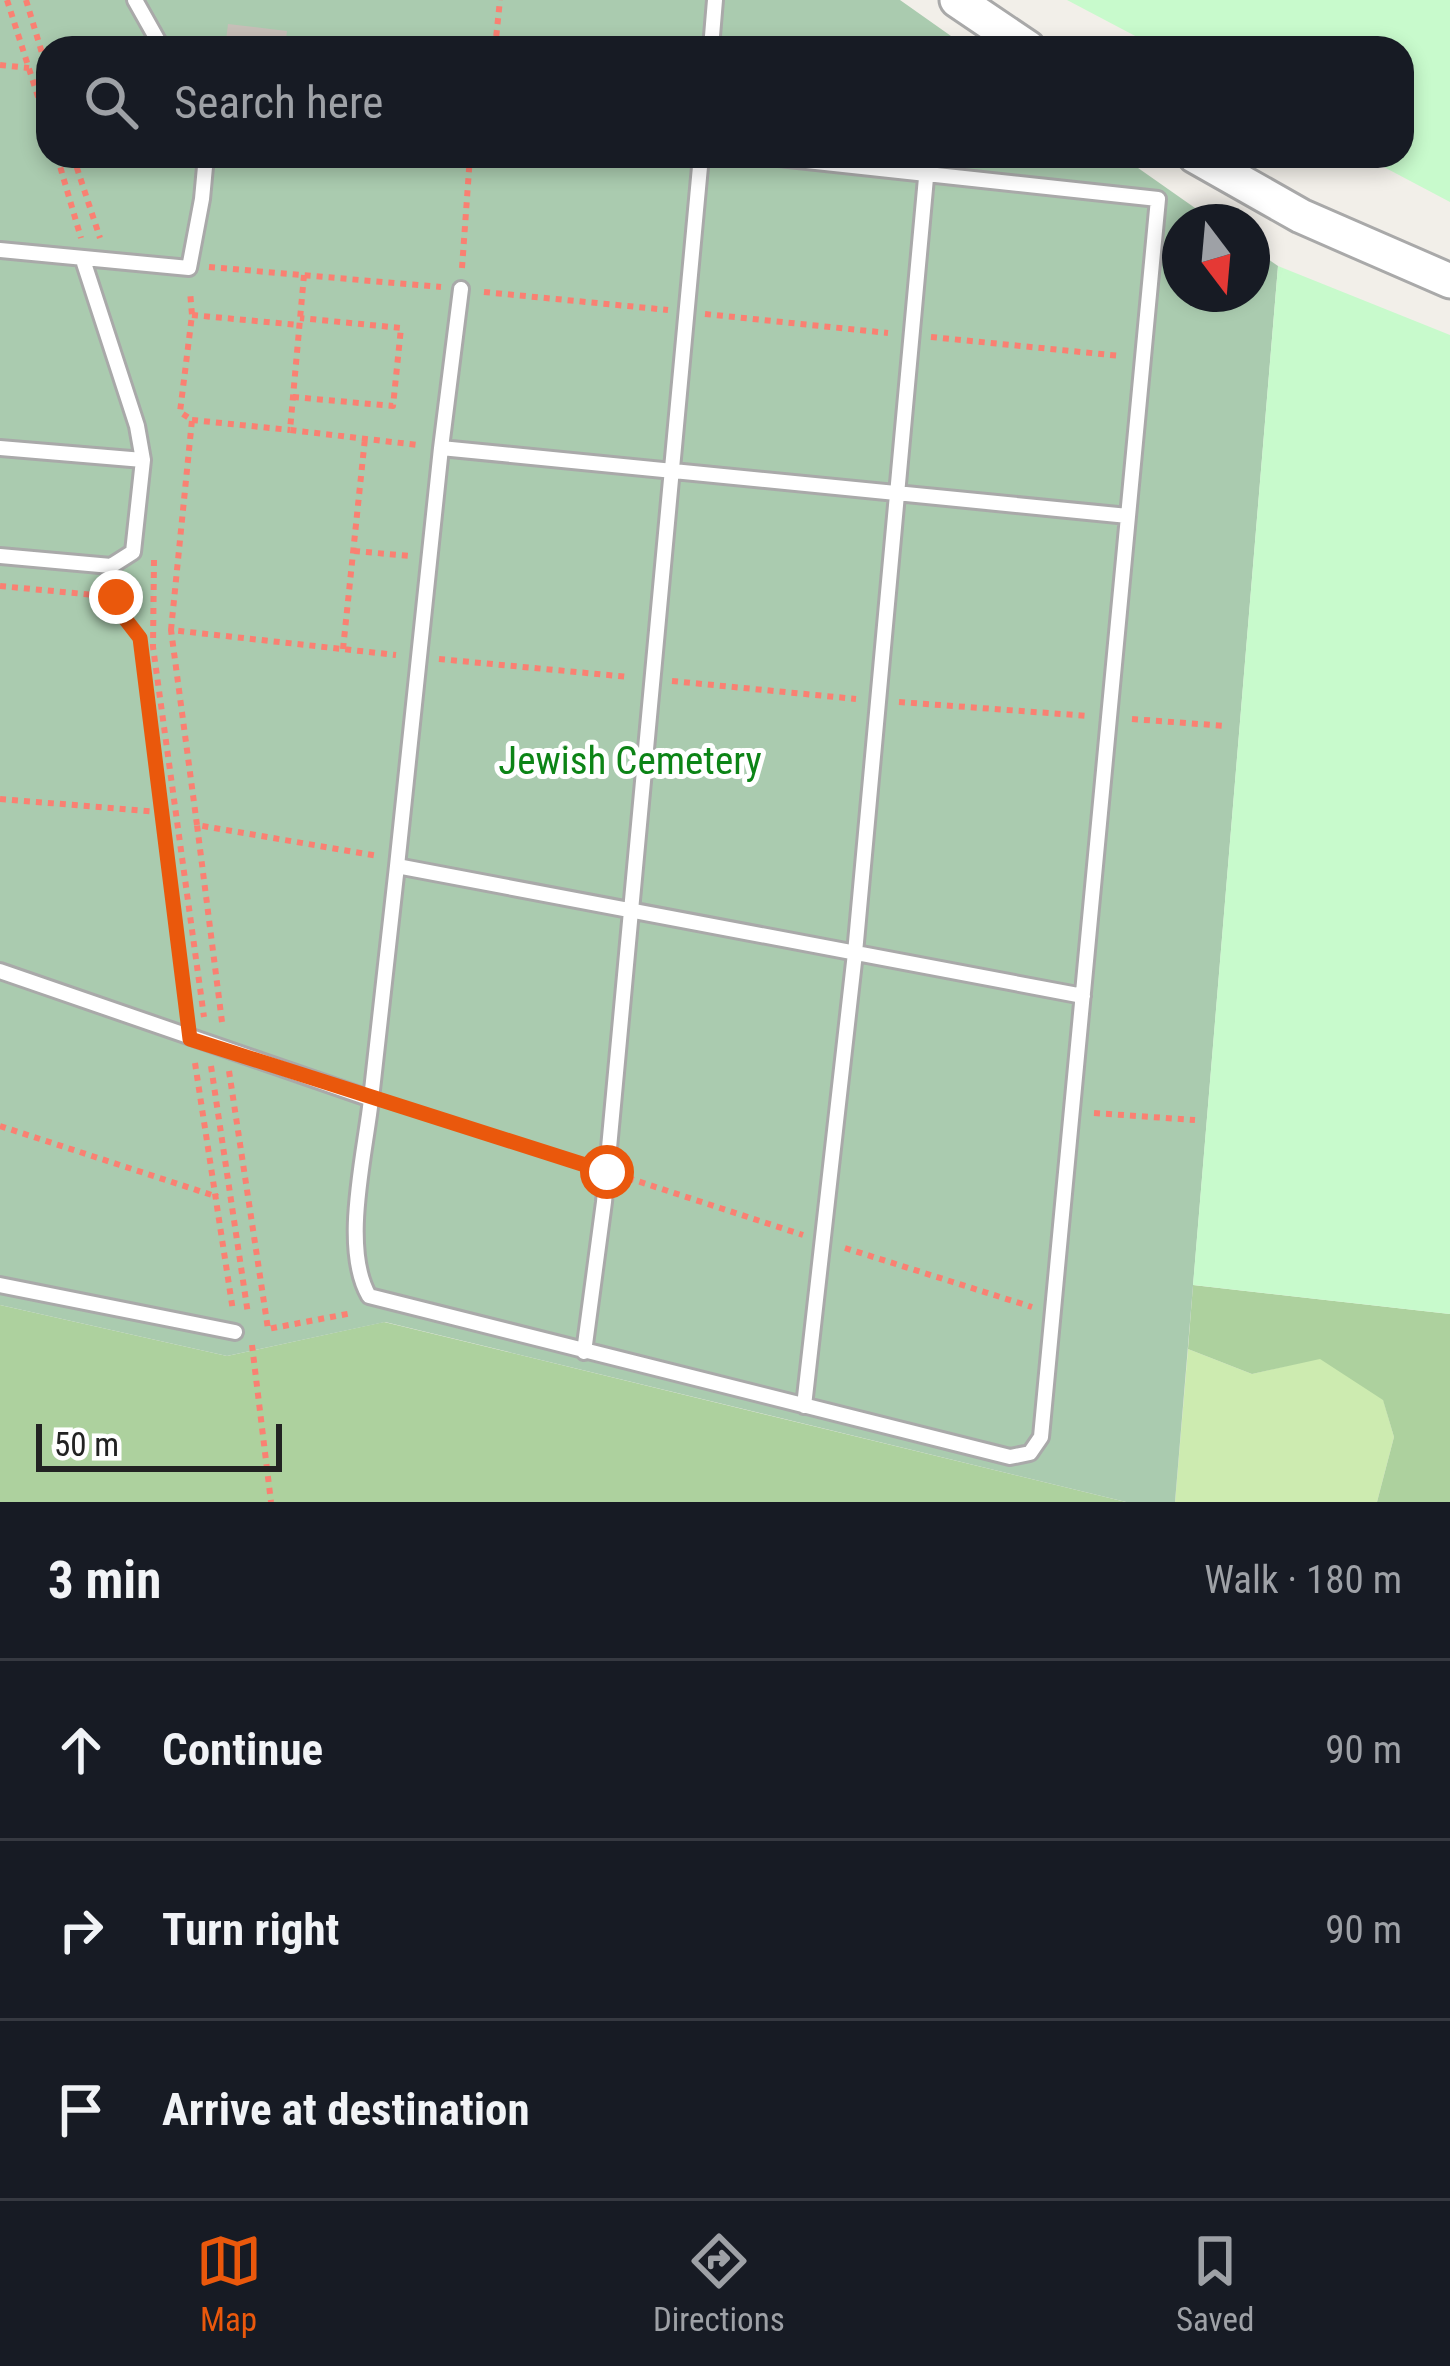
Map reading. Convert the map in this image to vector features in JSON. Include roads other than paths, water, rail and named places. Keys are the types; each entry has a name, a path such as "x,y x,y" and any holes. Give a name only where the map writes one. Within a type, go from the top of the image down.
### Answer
{"street":[{"path":"957,0 1010,36"},
{"path":"1216,168 1301,217 1450,280"}],"lane":[{"path":"136,0 156,36"},
{"path":"712,36 715,0"},
{"path":"0,250 189,268 205,168"},
{"path":"584,1352 607,1172 700,168"},
{"path":"461,289 355,1250 358,1278 369,1297 1010,1457 1030,1453 1041,1437 1158,199 872,168"},
{"path":"804,1406 855,953 927,168"},
{"path":"0,556 111,566 133,551 143,460 137,426 83,260"},
{"path":"0,448 143,460"},
{"path":"441,448 1128,516"},
{"path":"398,866 1083,996"},
{"path":"0,971 371,1099"},
{"path":"0,1285 236,1332"}],"park label":[{"name":"Jewish Cemetery","path":"630,760"}]}
